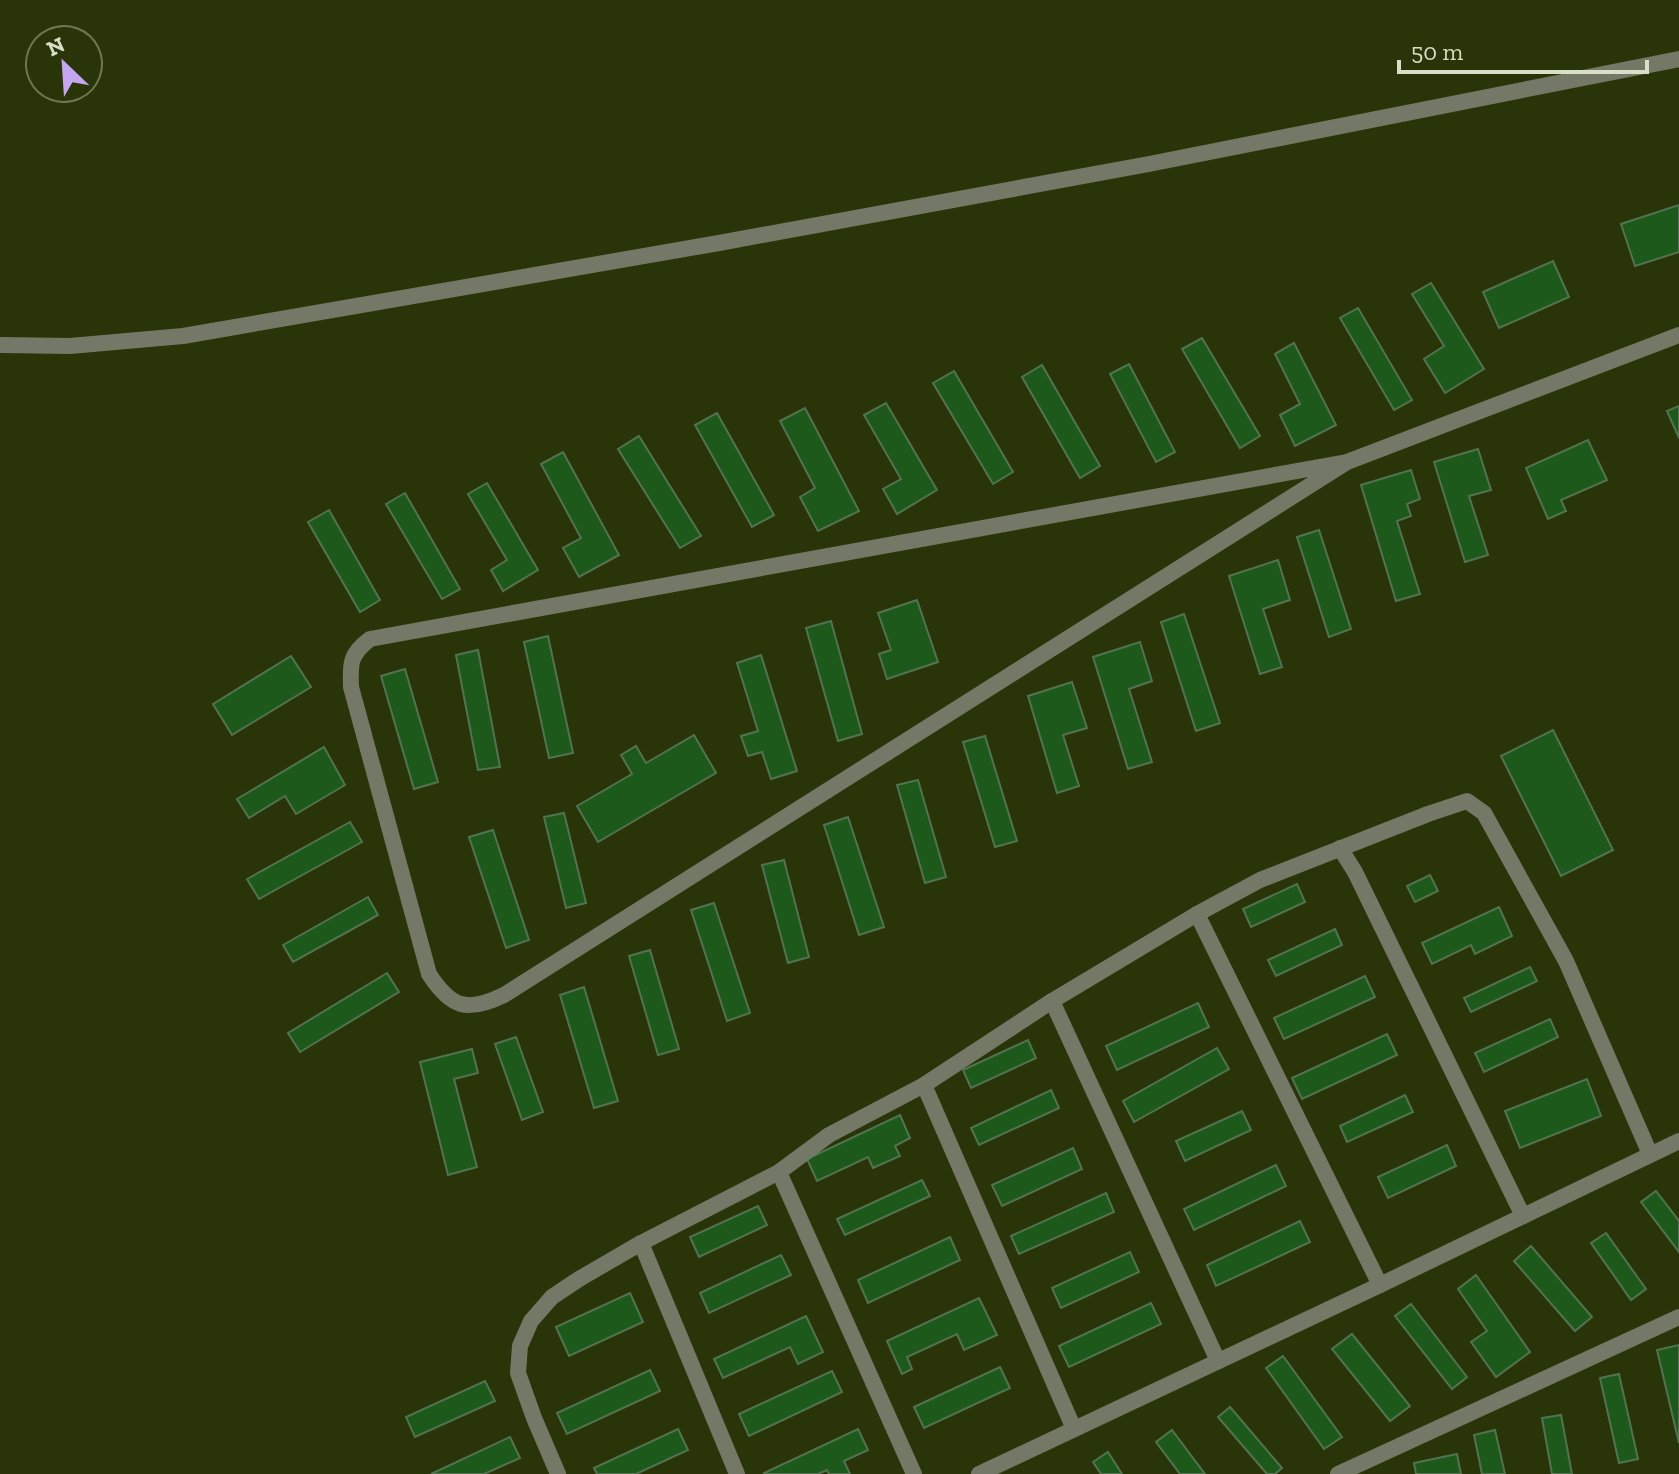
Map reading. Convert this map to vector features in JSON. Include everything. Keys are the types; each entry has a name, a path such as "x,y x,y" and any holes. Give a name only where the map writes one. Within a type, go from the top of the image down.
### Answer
{"lane":[{"path":"0,345 70,346 183,336 1118,170 1679,59"},
{"path":"1347,462 504,995 483,1005 460,1004 441,993 429,974 351,687 350,666 356,649 370,639 1347,462 1679,335"},
{"path":"558,1474 518,1373 520,1346 531,1321 552,1297 641,1243 779,1172 829,1135 924,1085 1052,1001 1197,914 1260,880 1467,801 1484,813 1566,961 1650,1154"},
{"path":"1340,848 1355,872 1523,1216"},
{"path":"1197,914 1380,1285"},
{"path":"1052,1001 1218,1361"},
{"path":"924,1085 1074,1429"},
{"path":"979,1474 1679,1141"},
{"path":"779,1172 914,1474"},
{"path":"641,1243 737,1474"},
{"path":"1338,1474 1679,1317"}],"building":[{"path":"1679,205 1679,252 1635,266 1621,224"},
{"path":"1553,261 1569,297 1499,328 1483,292"},
{"path":"1431,283 1484,369 1445,393 1424,359 1444,346 1412,294"},
{"path":"1358,308 1412,400 1394,410 1340,318"},
{"path":"1202,338 1260,436 1240,448 1182,349"},
{"path":"1294,343 1336,425 1295,446 1280,415 1300,404 1275,354"},
{"path":"1129,364 1175,452 1156,462 1110,374"},
{"path":"1042,365 1100,466 1080,478 1022,377"},
{"path":"954,371 1013,472 993,484 933,383"},
{"path":"886,403 937,490 897,514 883,489 901,479 864,415"},
{"path":"1679,406 1679,438 1667,411"},
{"path":"805,408 859,511 818,531 800,497 815,488 780,421"},
{"path":"717,413 774,515 752,527 695,425"},
{"path":"639,436 701,536 680,548 618,449"},
{"path":"1588,440 1607,480 1561,500 1566,511 1548,519 1526,468"},
{"path":"1478,449 1491,490 1469,496 1488,555 1465,562 1434,462"},
{"path":"563,452 619,555 579,577 563,548 581,538 541,464"},
{"path":"1411,470 1420,499 1407,504 1411,516 1397,521 1420,594 1396,601 1361,485"},
{"path":"487,483 538,570 503,591 491,570 507,560 468,494"},
{"path":"405,493 460,589 442,599 386,504"},
{"path":"329,510 380,600 360,612 308,522"},
{"path":"1319,530 1351,629 1329,637 1297,537"},
{"path":"1278,560 1290,600 1263,609 1282,667 1260,674 1229,576"},
{"path":"917,600 938,662 887,679 879,654 891,650 878,613"},
{"path":"1184,614 1220,723 1196,731 1161,622"},
{"path":"831,621 862,734 838,741 806,628"},
{"path":"548,636 573,753 549,758 524,642"},
{"path":"1140,642 1152,681 1129,689 1152,762 1128,769 1093,657"},
{"path":"478,650 500,767 478,770 456,655"},
{"path":"761,655 797,771 771,779 762,752 748,756 741,736 758,731 737,663"},
{"path":"291,656 311,687 232,735 213,704"},
{"path":"405,669 438,782 414,789 381,676"},
{"path":"1072,682 1087,728 1063,735 1079,786 1057,793 1028,696"},
{"path":"1553,730 1613,850 1561,876 1501,756"},
{"path":"694,735 716,773 598,842 577,806 632,774 621,755 636,746 646,763"},
{"path":"985,736 1017,841 995,847 963,742"},
{"path":"324,747 345,785 296,814 285,796 249,818 237,799"},
{"path":"918,780 946,877 925,883 897,785"},
{"path":"564,813 586,903 566,908 544,817"},
{"path":"848,817 884,927 859,935 824,825"},
{"path":"350,822 362,842 259,899 247,879"},
{"path":"493,830 529,940 506,948 469,837"},
{"path":"784,860 809,957 788,963 762,865"},
{"path":"1430,875 1438,891 1415,902 1407,886"},
{"path":"1297,884 1305,902 1251,927 1243,909"},
{"path":"368,897 378,915 293,962 283,945"},
{"path":"714,903 750,1013 727,1021 691,910"},
{"path":"1499,907 1512,936 1475,954 1471,945 1432,964 1422,943"},
{"path":"1335,929 1342,945 1276,976 1268,960"},
{"path":"650,950 679,1049 658,1055 629,956"},
{"path":"1530,967 1537,981 1471,1012 1464,998"},
{"path":"387,973 399,992 300,1052 288,1033"},
{"path":"1365,976 1375,997 1284,1039 1274,1018"},
{"path":"584,987 618,1101 594,1108 560,995"},
{"path":"1198,1003 1209,1027 1117,1070 1106,1046"},
{"path":"1550,1019 1558,1037 1484,1072 1475,1053"},
{"path":"1387,1034 1397,1055 1302,1099 1292,1078"},
{"path":"516,1037 543,1112 522,1120 495,1044"},
{"path":"1028,1040 1036,1058 971,1088 963,1070"},
{"path":"1217,1048 1229,1069 1134,1122 1123,1101"},
{"path":"472,1049 478,1073 454,1079 477,1167 448,1175 420,1062"},
{"path":"1587,1079 1601,1116 1520,1148 1505,1111"},
{"path":"1051,1090 1059,1108 979,1145 971,1128"},
{"path":"1405,1095 1413,1112 1347,1142 1340,1126"},
{"path":"1242,1111 1251,1130 1185,1161 1176,1141"},
{"path":"900,1115 910,1138 895,1146 900,1156 873,1168 868,1157 817,1181 807,1159"},
{"path":"1447,1145 1456,1166 1388,1198 1378,1177"},
{"path":"1073,1148 1082,1169 1002,1206 992,1185"},
{"path":"1276,1165 1286,1186 1194,1230 1184,1209"},
{"path":"922,1180 930,1196 845,1235 837,1219"},
{"path":"1656,1191 1679,1221 1679,1252 1641,1202"},
{"path":"1106,1193 1114,1212 1019,1254 1011,1236"},
{"path":"758,1206 767,1225 699,1257 690,1237"},
{"path":"1300,1221 1310,1242 1216,1286 1207,1265"},
{"path":"1606,1233 1646,1289 1631,1300 1591,1243"},
{"path":"950,1237 960,1260 868,1303 858,1280"},
{"path":"1531,1246 1592,1317 1575,1331 1514,1261"},
{"path":"1130,1252 1139,1272 1061,1308 1052,1288"},
{"path":"781,1255 791,1275 709,1313 700,1293"},
{"path":"1476,1275 1530,1352 1496,1377 1471,1342 1487,1331 1458,1289"},
{"path":"630,1293 643,1322 569,1356 556,1327"},
{"path":"979,1298 997,1335 964,1350 957,1334 907,1357 912,1369 902,1374 887,1341"},
{"path":"1151,1303 1161,1324 1069,1367 1059,1346"},
{"path":"1411,1304 1467,1377 1452,1389 1395,1316"},
{"path":"806,1316 823,1352 798,1364 790,1347 723,1378 714,1359"},
{"path":"1352,1334 1410,1406 1390,1421 1332,1349"},
{"path":"1679,1345 1679,1443 1657,1350"},
{"path":"1283,1356 1342,1437 1324,1449 1266,1368"},
{"path":"1000,1367 1010,1388 924,1428 914,1407"},
{"path":"650,1370 660,1391 567,1434 557,1413"},
{"path":"832,1371 842,1392 749,1436 739,1414"},
{"path":"1619,1374 1638,1459 1619,1463 1600,1378"},
{"path":"485,1381 495,1401 415,1437 406,1417"},
{"path":"1230,1407 1282,1468 1275,1474 1267,1474 1218,1417"},
{"path":"1561,1415 1572,1474 1552,1474 1542,1418"},
{"path":"678,1429 688,1450 636,1474 597,1474 594,1468"},
{"path":"858,1429 868,1450 844,1461 850,1474 829,1474 827,1470 818,1474 764,1473"},
{"path":"1172,1430 1205,1474 1180,1474 1156,1442"},
{"path":"1495,1430 1505,1474 1482,1474 1474,1435"},
{"path":"510,1437 520,1458 484,1474 431,1474"},
{"path":"1108,1452 1122,1474 1101,1474 1093,1462"},
{"path":"1457,1454 1461,1474 1416,1474 1414,1463"}]}
